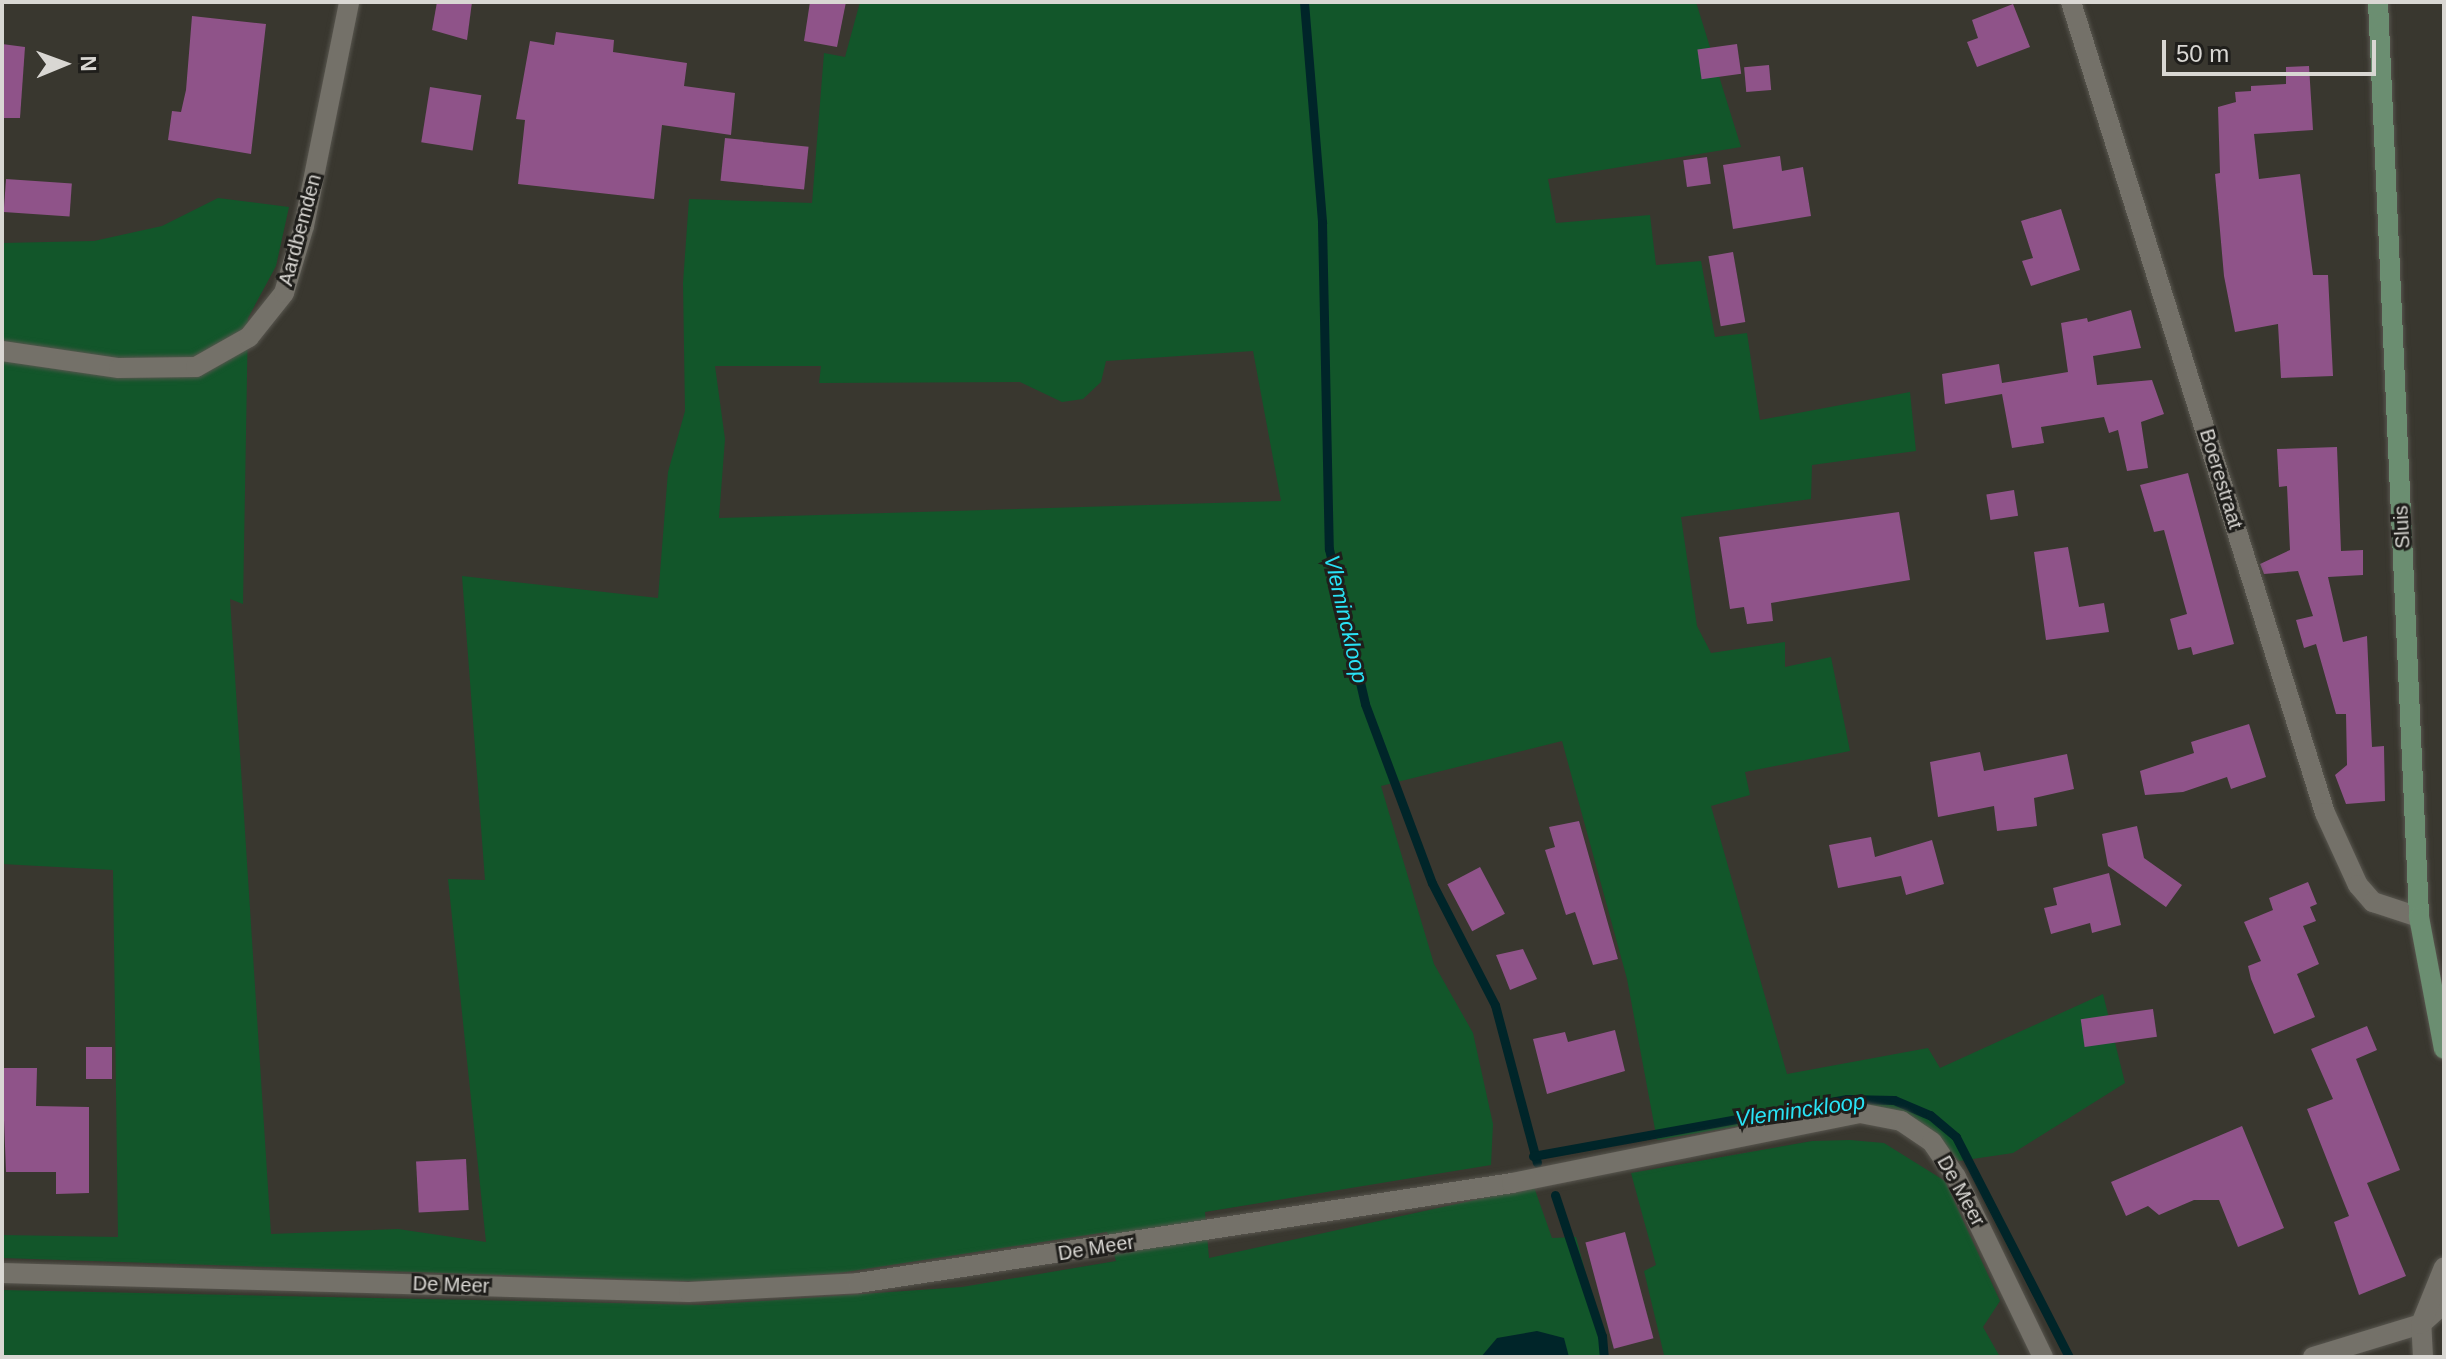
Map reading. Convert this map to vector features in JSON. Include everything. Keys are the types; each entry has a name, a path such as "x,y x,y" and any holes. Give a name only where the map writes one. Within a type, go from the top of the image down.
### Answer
{"street":[{"name":"Aardbemden","path":"2,351 119,368 196,367 249,337 284,293 304,226 349,2"},
{"name":"Boerestraat","path":"2071,2 2325,813 2358,885 2373,902 2419,917"},
{"name":"Sluis","path":"2378,2 2419,917 2444,1049"},
{"name":"De Meer","path":"2,1273 689,1292 858,1283 1512,1183 1860,1113 1901,1121 1932,1142 1956,1177 2043,1357"},
{"path":"2423,1357 2421,1324 2444,1267"},
{"path":"2313,1357 2421,1324 2444,1303"}],"green space":[{"path":"860,2 1696,2 1741,147 1548,179 1556,223 1650,215 1656,265 1701,261 1715,337 1747,333 1760,420 1910,392 1916,451 1812,465 1811,499 1681,517 1697,626 1711,653 1785,642 1785,667 1831,657 1850,751 1745,772 1750,795 1711,806 1787,1074 1928,1048 1940,1068 2103,994 2125,1083 2013,1153 1959,1161 1911,1122 1826,1111 1657,1140 1627,979 1562,741 1381,786 1434,964 1473,1033 1493,1124 1491,1165 1205,1212 1209,1258 1534,1187 1552,1238 1576,1237 1608,1357 2,1357 2,1290 705,1305 962,1287 1116,1261 1107,1232 839,1273 712,1282 2,1258 2,1235 118,1237 113,870 2,864 2,243 94,241 162,226 218,198 289,207 276,266 248,318 243,604 230,599 271,1234 398,1229 486,1242 448,879 485,880 462,576 658,598 668,472 685,411 683,283 689,199 812,203 824,53 845,57","holes":["1253,351 1281,501 719,518 725,439 715,366 821,366 819,383 1020,382 1062,402 1083,399 1101,382 1106,361"]},
{"path":"1812,1141 1884,1143 1945,1181 2000,1301 1983,1327 2000,1357 1658,1357 1664,1355 1644,1271 1656,1265 1631,1173"}],"water":[{"path":"1537,1331 1564,1338 1569,1357 1481,1357 1497,1338"}],"building":[{"path":"437,2 472,2 467,40 432,30"},
{"path":"810,2 846,2 837,47 804,41"},
{"path":"2013,4 2030,47 1977,67 1967,42 1978,38 1972,20"},
{"path":"192,16 266,24 251,154 168,140 172,111 181,112 186,90"},
{"path":"556,32 614,40 613,52 687,63 684,86 735,93 731,135 662,125 654,199 518,184 525,120 516,119 530,41 554,45"},
{"path":"2,44 25,47 20,118 2,118"},
{"path":"1737,44 1741,74 1702,79 1697,50"},
{"path":"1769,65 1771,90 1746,92 1744,67"},
{"path":"2309,66 2313,130 2254,134 2259,179 2300,174 2313,275 2328,275 2333,376 2281,378 2278,324 2235,332 2224,276 2215,174 2220,173 2218,107 2236,102 2235,92 2251,91 2251,86 2286,84 2286,67"},
{"path":"430,87 481,95 473,150 421,142"},
{"path":"725,138 809,147 804,190 721,181"},
{"path":"1780,156 1782,171 1803,167 1811,216 1733,229 1723,165"},
{"path":"1707,157 1711,184 1687,187 1683,160"},
{"path":"6,179 72,184 70,217 4,212"},
{"path":"2061,209 2080,270 2031,286 2022,261 2033,258 2021,221"},
{"path":"1733,252 1745,322 1721,326 1708,256"},
{"path":"2131,310 2141,348 2093,356 2097,385 2152,380 2164,414 2141,422 2148,468 2127,471 2118,430 2109,433 2104,417 2041,427 2044,443 2012,448 2002,394 1945,404 1942,374 1999,364 2002,383 2068,372 2061,323 2087,318 2088,322"},
{"path":"2337,447 2341,551 2363,550 2363,575 2328,577 2343,642 2367,636 2372,747 2384,746 2385,801 2346,804 2335,775 2347,765 2346,714 2336,714 2316,644 2304,648 2296,620 2313,616 2298,571 2264,574 2260,564 2290,550 2287,486 2279,487 2277,449"},
{"path":"2188,473 2234,644 2193,655 2191,647 2178,650 2170,619 2187,614 2164,530 2154,532 2140,485"},
{"path":"2014,490 2018,516 1990,520 1986,494"},
{"path":"1899,512 1910,580 1771,603 1773,621 1747,624 1744,607 1730,609 1719,537"},
{"path":"2068,547 2079,607 2104,603 2109,632 2046,640 2034,552"},
{"path":"2249,724 2266,777 2231,789 2227,777 2183,792 2145,795 2140,771 2194,753 2191,742"},
{"path":"1980,752 1984,771 2067,754 2074,789 2034,798 2037,826 1997,831 1994,806 1938,817 1930,762"},
{"path":"1579,821 1618,959 1593,965 1575,912 1566,915 1545,850 1555,847 1549,827"},
{"path":"2137,826 2144,858 2182,885 2166,907 2108,866 2102,834"},
{"path":"1871,837 1875,857 1932,840 1944,884 1906,895 1901,876 1838,888 1829,845"},
{"path":"1480,867 1505,914 1472,931 1447,884"},
{"path":"2109,873 2121,925 2092,933 2090,923 2051,934 2044,908 2057,905 2053,888"},
{"path":"2308,882 2317,904 2310,907 2316,921 2303,926 2319,964 2297,974 2315,1017 2274,1034 2251,979 2248,966 2261,961 2244,922 2273,910 2269,898"},
{"path":"1523,949 1537,979 1510,990 1496,955"},
{"path":"2153,1009 2157,1037 2085,1047 2081,1019"},
{"path":"2367,1026 2377,1050 2356,1059 2400,1170 2367,1183 2406,1276 2359,1295 2334,1222 2349,1216 2307,1109 2333,1099 2311,1049"},
{"path":"1615,1030 1625,1071 1547,1094 1533,1039 1565,1032 1568,1042"},
{"path":"86,1047 112,1047 112,1079 86,1079"},
{"path":"2,1068 37,1068 36,1106 89,1107 89,1193 56,1194 56,1172 6,1172"},
{"path":"2242,1126 2284,1228 2238,1247 2219,1200 2194,1200 2159,1215 2148,1206 2126,1216 2111,1182"},
{"path":"466,1159 469,1210 419,1213 416,1162"},
{"path":"1625,1232 1653,1338 1614,1349 1585,1243"}],"waterway":[{"name":"Vleminckloop","path":"1304,2 1322,223 1329,549 1365,704 1432,883 1495,1005 1537,1163"},
{"name":"Vleminckloop","path":"1533,1156 1847,1099 1894,1100 1930,1115 1956,1137 2069,1357"},
{"path":"1555,1195 1602,1336 1604,1357"}]}
